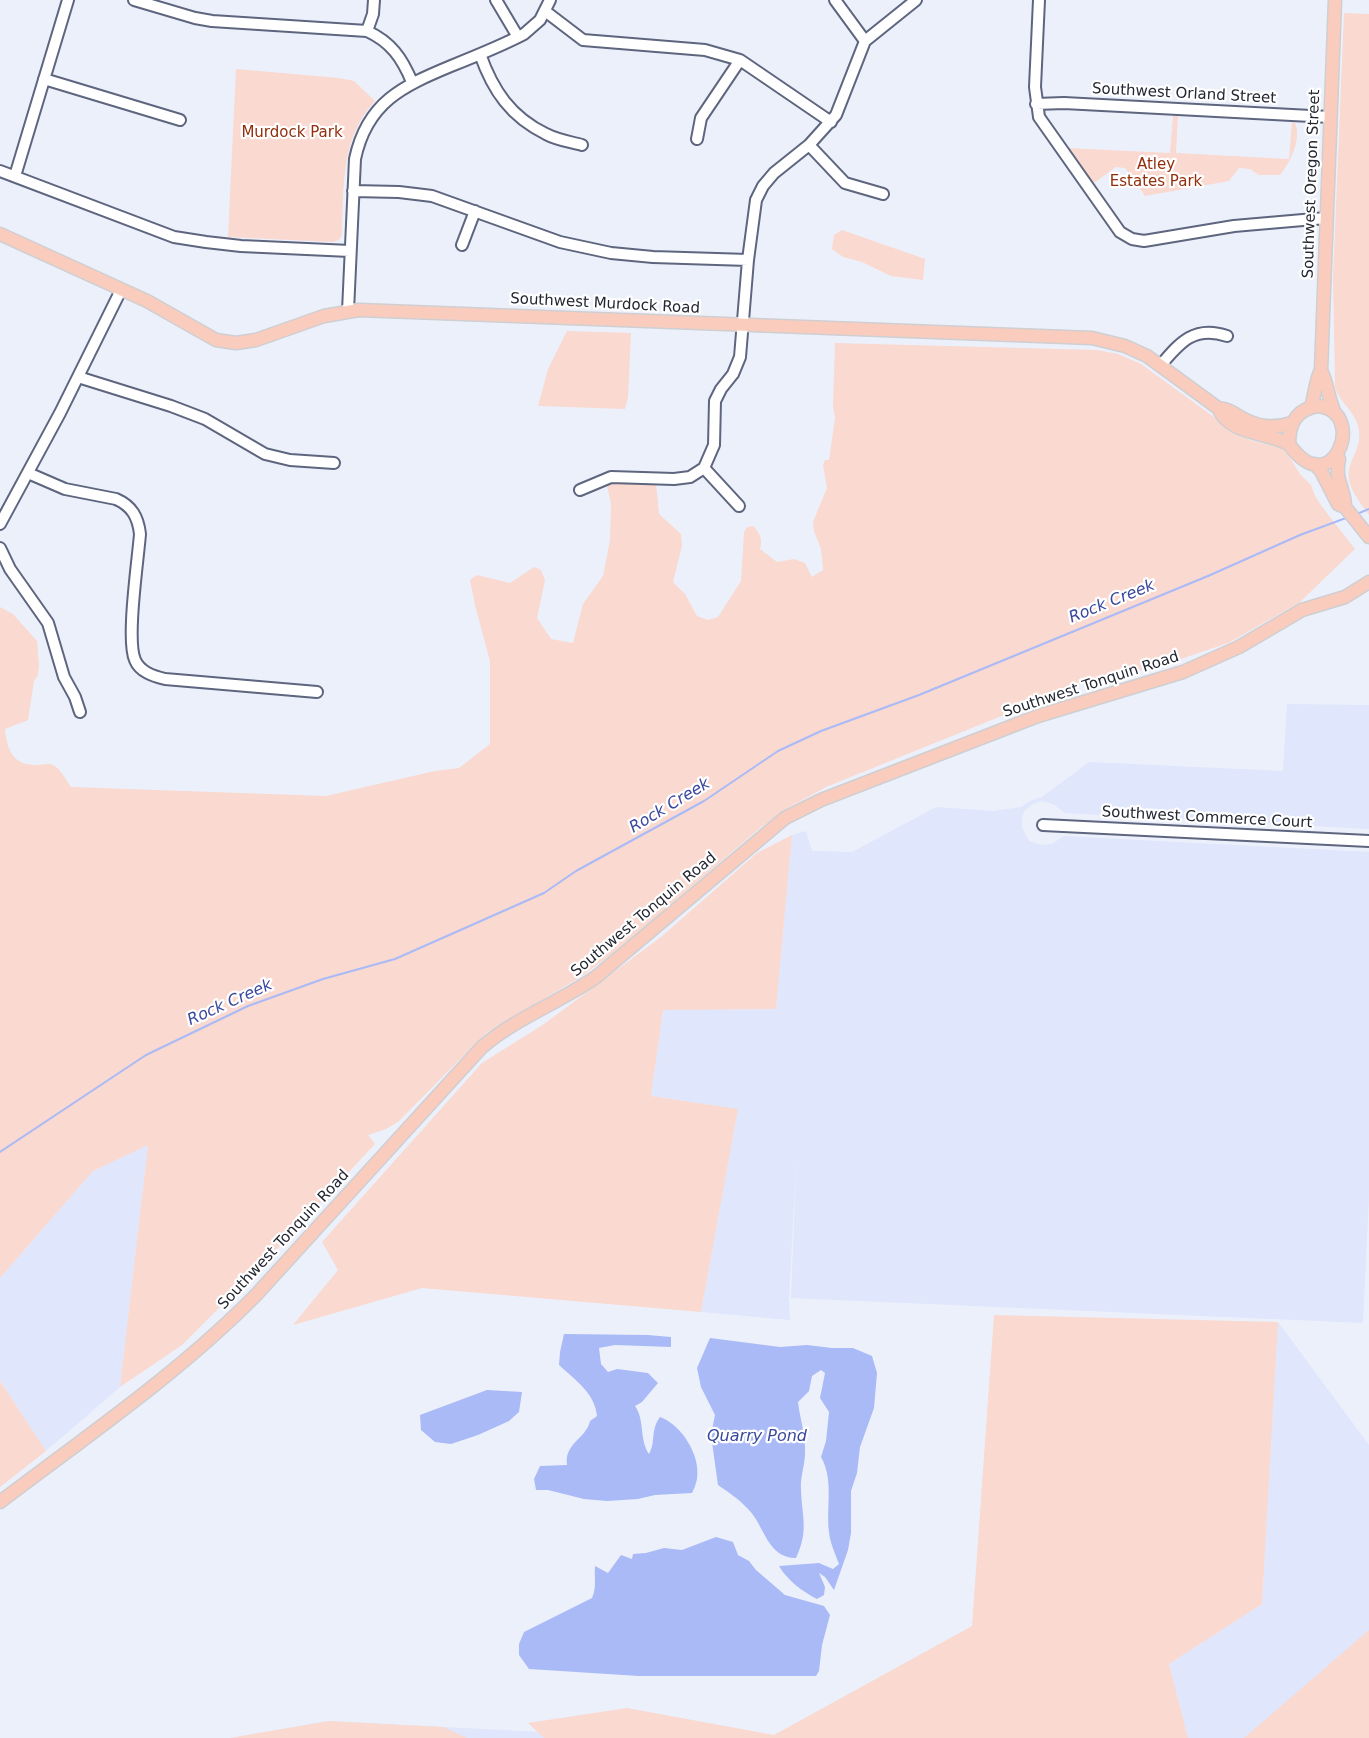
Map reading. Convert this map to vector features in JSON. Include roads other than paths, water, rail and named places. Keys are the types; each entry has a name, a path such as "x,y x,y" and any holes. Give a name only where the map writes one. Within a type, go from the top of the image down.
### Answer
{"main road":[{"name":"Southwest Oregon Street","path":"1311,407 1316,393 1316,379 1321,370 1335,0"},
{"name":"Southwest Murdock Road","path":"0,234 147,301 207,336 231,342 256,340 303,323 348,311 420,311 1083,337 1125,346 1147,356 1218,408 1222,417 1256,434 1279,439 1289,444"},
{"name":"Southwest Oregon Street","path":"1321,370 1326,379 1327,392 1333,408 1348,423 1351,436 1339,459 1336,476 1345,498 1345,507"},
{"path":"1289,444 1292,423 1300,412 1318,406 1333,408"},
{"name":"Southwest Murdock Road","path":"1218,408 1228,409 1248,421 1268,427 1292,423"},
{"name":"Southwest Oregon Street","path":"1289,444 1303,460 1315,464 1338,504 1345,507 1369,537"},
{"path":"1315,464 1327,464 1339,459"},
{"name":"Southwest Tonquin Road","path":"0,1502 174,1370 226,1325 482,1047 506,1030 569,995 596,977 785,818 820,800 1038,716 1184,672 1239,647 1302,610 1345,597 1369,582"}],"street":[{"path":"15,176 68,0"},
{"path":"134,0 212,21 367,30 387,42 398,53 412,82"},
{"path":"367,30 373,14 374,0"},
{"path":"496,0 518,37"},
{"path":"348,311 357,150 368,125 385,102 412,82 518,37 535,25 550,0"},
{"path":"835,0 865,41"},
{"path":"580,490 611,477 674,479 690,477 704,468 714,445 716,401 733,374 740,357 754,209 763,186 831,122 841,106 865,41 916,0"},
{"path":"1039,0 1036,104 1042,124 1120,232 1132,239 1151,241 1234,226 1326,218"},
{"path":"545,11 583,40 705,50 740,60 831,122"},
{"path":"480,54 499,96 519,118 548,135 582,145"},
{"path":"697,139 701,118 740,60"},
{"path":"44,79 180,120"},
{"name":"Southwest Orland Street","path":"1036,104 1064,103 1330,117"},
{"path":"809,145 845,183 883,194"},
{"path":"0,171 174,237 241,246 350,251"},
{"path":"353,191 399,192 432,196 560,242 611,253 653,257 748,260"},
{"path":"462,245 475,210"},
{"path":"0,524 121,290"},
{"path":"1161,365 1182,341 1196,334 1215,331 1227,336"},
{"path":"78,377 205,419 265,453 290,460 334,464"},
{"path":"704,468 739,506"},
{"path":"27,473 65,489 116,499 124,502 134,513 140,534 131,642 136,662 148,674 165,679 317,692"},
{"path":"0,548 10,569 48,623 64,677 80,712"},
{"name":"Southwest Commerce Court","path":"1043,825 1369,841"}],"water":[{"path":"564,1334 671,1337 671,1347 615,1345 599,1348 601,1364 608,1372 617,1369 648,1373 658,1383 642,1402 635,1406 640,1417 644,1442 649,1454 655,1427 660,1417 676,1427 688,1442 696,1461 697,1479 692,1493 607,1501 584,1499 548,1490 536,1490 534,1479 540,1466 567,1465 572,1446 588,1427 590,1421 597,1416 588,1394 559,1365"},
{"name":"Quarry Pond","path":"710,1338 780,1347 807,1345 853,1348 872,1356 877,1373 874,1408 860,1447 857,1473 851,1491 851,1533 848,1550 834,1590 825,1577 819,1573 825,1587 824,1595 817,1599 796,1585 779,1566 819,1563 833,1569 839,1564 830,1536 827,1475 821,1457 826,1441 829,1412 820,1398 825,1373 821,1370 812,1376 809,1391 798,1402 805,1447 801,1485 804,1532 796,1558 786,1557 773,1547 748,1509 718,1485 711,1435 715,1415 701,1387 697,1368"},
{"path":"487,1390 522,1392 519,1412 509,1421 451,1444 435,1442 421,1430 420,1415"},
{"path":"716,1537 733,1542 738,1555 749,1561 785,1595 824,1606 830,1615 822,1645 819,1671 816,1676 639,1676 529,1669 519,1655 519,1644 524,1632 592,1598 595,1586 595,1566 608,1573 621,1555 632,1559 633,1554 664,1548 682,1550"}],"waterway":[{"name":"Rock Creek","path":"1357,514 1369,509"},
{"name":"Rock Creek","path":"0,1152 146,1055 248,1006 323,979 395,959 544,893 576,871 704,801 778,751 821,731 919,695 1208,576 1300,535 1346,518"}],"park label":[{"name":"Murdock Park","path":"292,133"},
{"name":"Atley Estates Park","path":"1156,174"}]}
